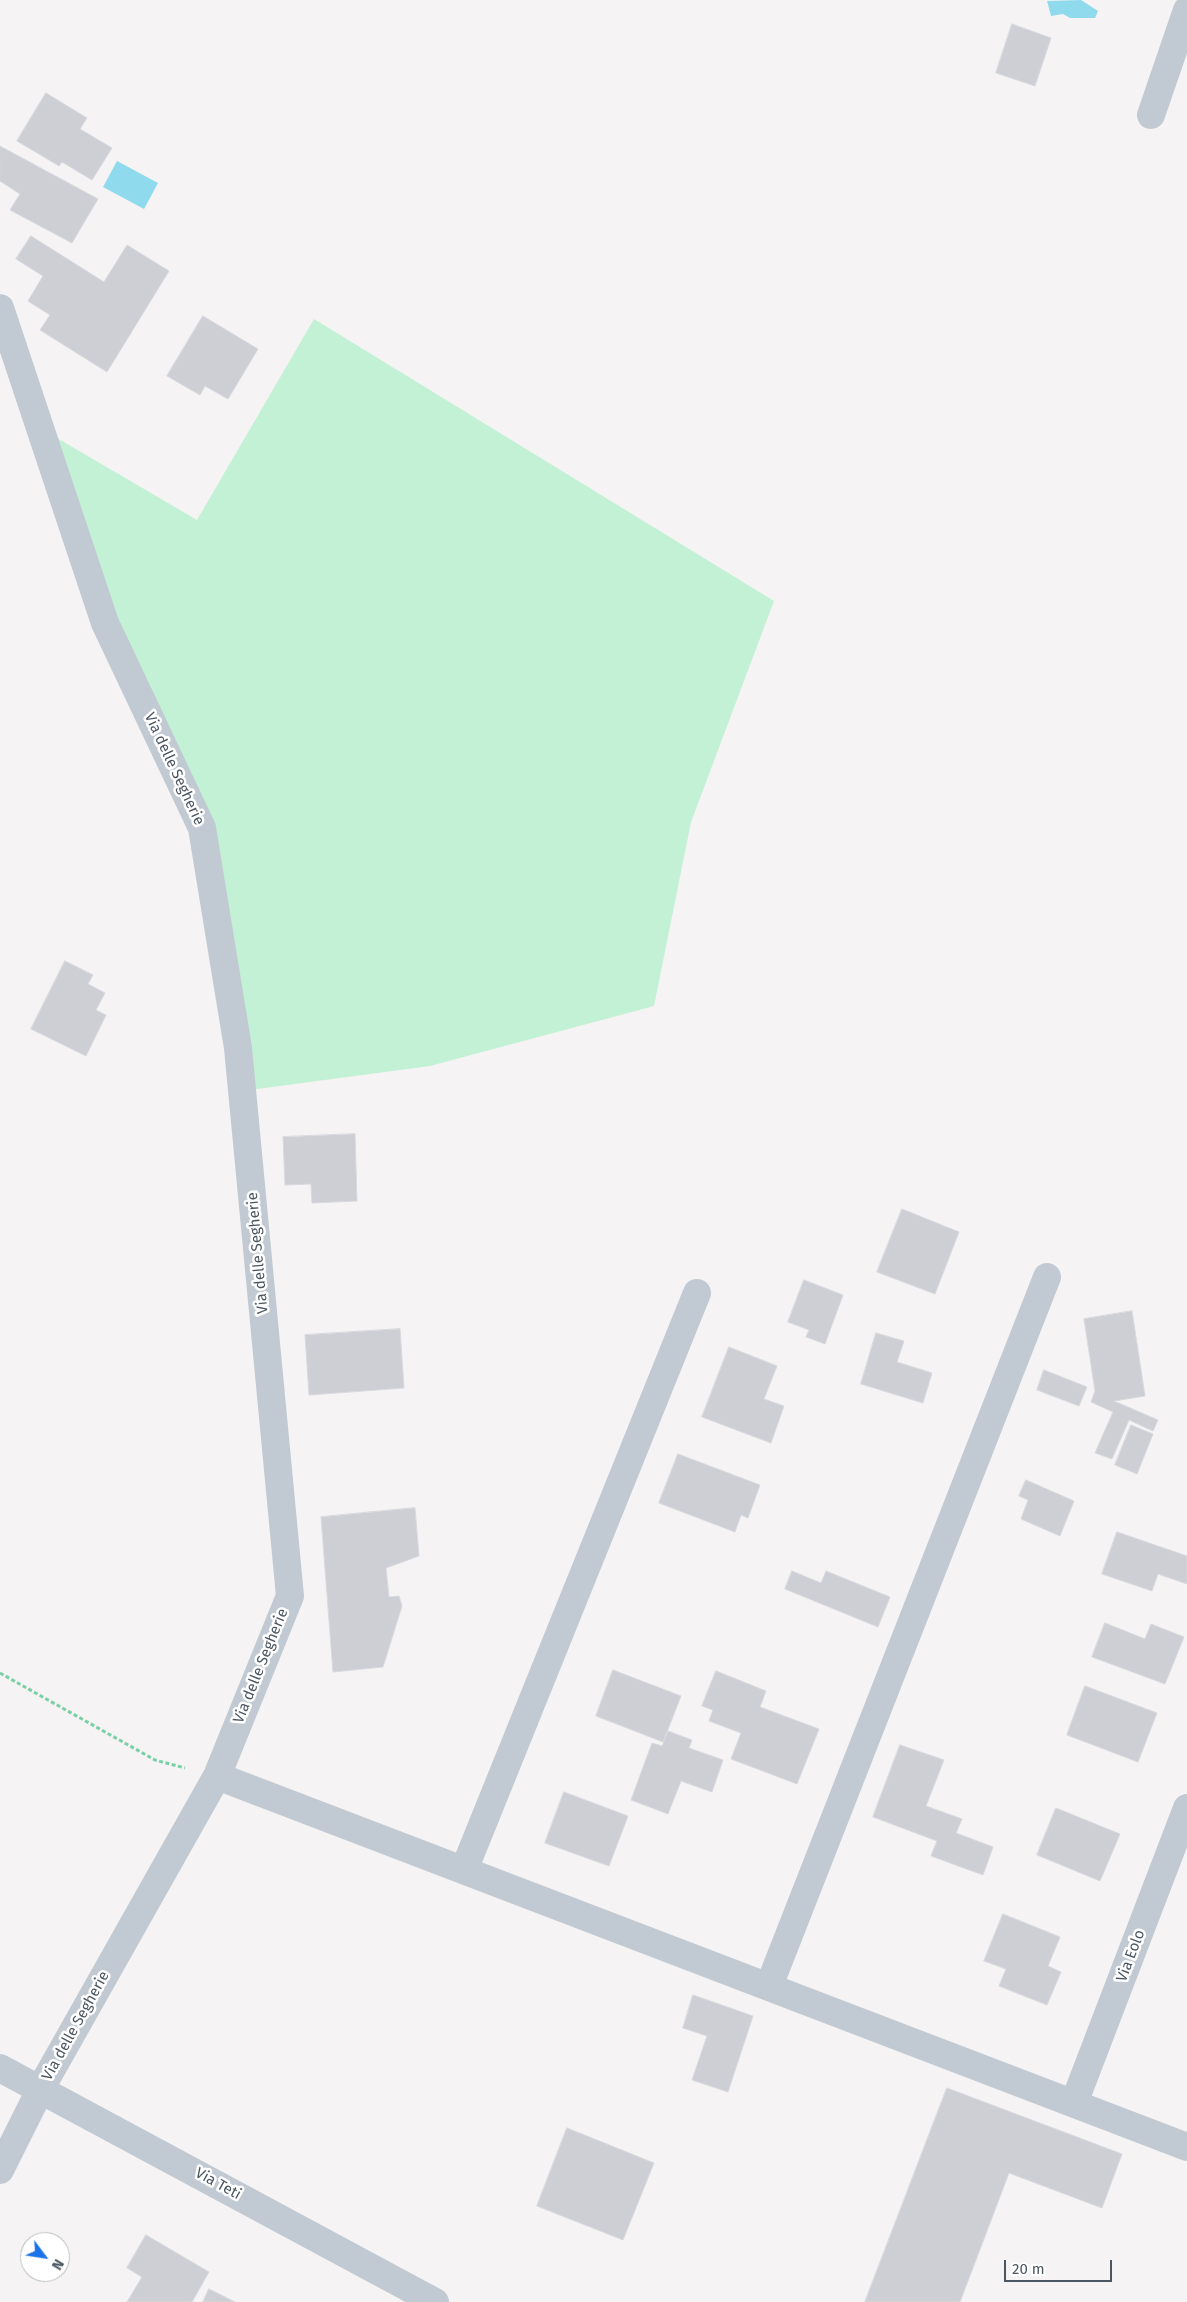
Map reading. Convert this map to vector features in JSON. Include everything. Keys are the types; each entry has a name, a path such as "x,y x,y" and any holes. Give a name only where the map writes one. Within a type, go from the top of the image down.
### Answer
{"street":[{"path":"1150,115 1187,10"},
{"name":"Via delle Segherie","path":"0,308 105,622 202,828 238,1048 290,1596 217,1776 41,2088 0,2170"},
{"path":"769,1986 1047,1278"},
{"path":"464,1870 697,1293"},
{"path":"217,1776 769,1986 1187,2148"},
{"name":"Via Eolo","path":"1074,2103 1187,1808"},
{"name":"Via Teti","path":"0,2068 41,2088 435,2302"}],"path":[{"path":"0,1674 156,1760 217,1776"}],"green space":[{"path":"314,319 774,601 691,822 654,1006 430,1066 242,1091 211,878 40,428 197,520"}],"water":[{"path":"1081,0 1098,11 1095,18 1070,18 1063,14 1051,16 1047,1"},
{"path":"117,161 158,183 144,209 103,187"}],"building":[{"path":"1012,24 1051,38 1035,86 996,73"},
{"path":"46,93 87,118 80,129 112,148 92,180 62,162 59,166 17,141"},
{"path":"0,146 98,199 72,243 10,210 20,194 0,181"},
{"path":"31,236 104,282 127,245 169,271 107,372 40,330 50,315 28,301 43,276 16,259"},
{"path":"203,316 258,349 228,399 205,386 200,395 167,376"},
{"path":"65,961 93,975 88,984 105,993 96,1010 106,1015 86,1056 31,1029"},
{"path":"355,1134 357,1201 312,1203 311,1184 285,1185 283,1137"},
{"path":"902,1209 959,1232 935,1294 877,1272"},
{"path":"804,1280 843,1295 825,1344 806,1337 809,1330 788,1322"},
{"path":"1132,1311 1145,1396 1114,1401 1158,1420 1153,1431 1129,1420 1112,1459 1095,1453 1113,1412 1091,1402 1095,1391 1084,1319"},
{"path":"400,1329 404,1388 309,1395 305,1335"},
{"path":"876,1333 904,1341 897,1362 932,1373 923,1403 861,1384"},
{"path":"729,1347 777,1366 764,1399 784,1406 771,1443 702,1417"},
{"path":"1044,1370 1087,1387 1079,1406 1037,1390"},
{"path":"1131,1425 1153,1434 1137,1474 1115,1465"},
{"path":"678,1454 760,1485 748,1518 741,1515 735,1532 659,1503"},
{"path":"1026,1480 1074,1501 1060,1536 1021,1519 1028,1500 1019,1496"},
{"path":"415,1508 419,1556 386,1568 389,1597 399,1596 402,1606 383,1667 333,1672 321,1517"},
{"path":"1117,1532 1187,1556 1187,1584 1158,1574 1152,1591 1102,1574"},
{"path":"792,1571 821,1583 826,1571 890,1597 878,1627 785,1589"},
{"path":"1105,1623 1145,1639 1151,1624 1184,1637 1165,1684 1092,1657"},
{"path":"613,1670 681,1696 663,1742 596,1716"},
{"path":"716,1671 766,1691 760,1707 819,1729 797,1784 731,1759 741,1733 709,1721 713,1710 702,1706"},
{"path":"1085,1686 1157,1713 1138,1762 1067,1735"},
{"path":"668,1731 692,1740 689,1748 723,1760 712,1792 681,1781 668,1814 631,1800 652,1743 662,1746"},
{"path":"900,1745 944,1760 926,1806 962,1819 956,1833 993,1847 983,1875 931,1856 937,1841 873,1817"},
{"path":"564,1792 628,1816 609,1866 545,1843"},
{"path":"1056,1808 1120,1834 1100,1881 1037,1855"},
{"path":"1003,1914 1060,1937 1048,1966 1061,1972 1047,2005 999,1986 1006,1969 984,1961"},
{"path":"693,1995 753,2016 728,2092 692,2080 707,2036 683,2028"},
{"path":"947,2088 1122,2154 1102,2208 1009,2173 960,2302 865,2302"},
{"path":"567,2128 654,2163 623,2240 537,2206"},
{"path":"146,2235 209,2272 192,2302 127,2302 142,2277 127,2268"},
{"path":"209,2289 235,2302 203,2302"}]}
